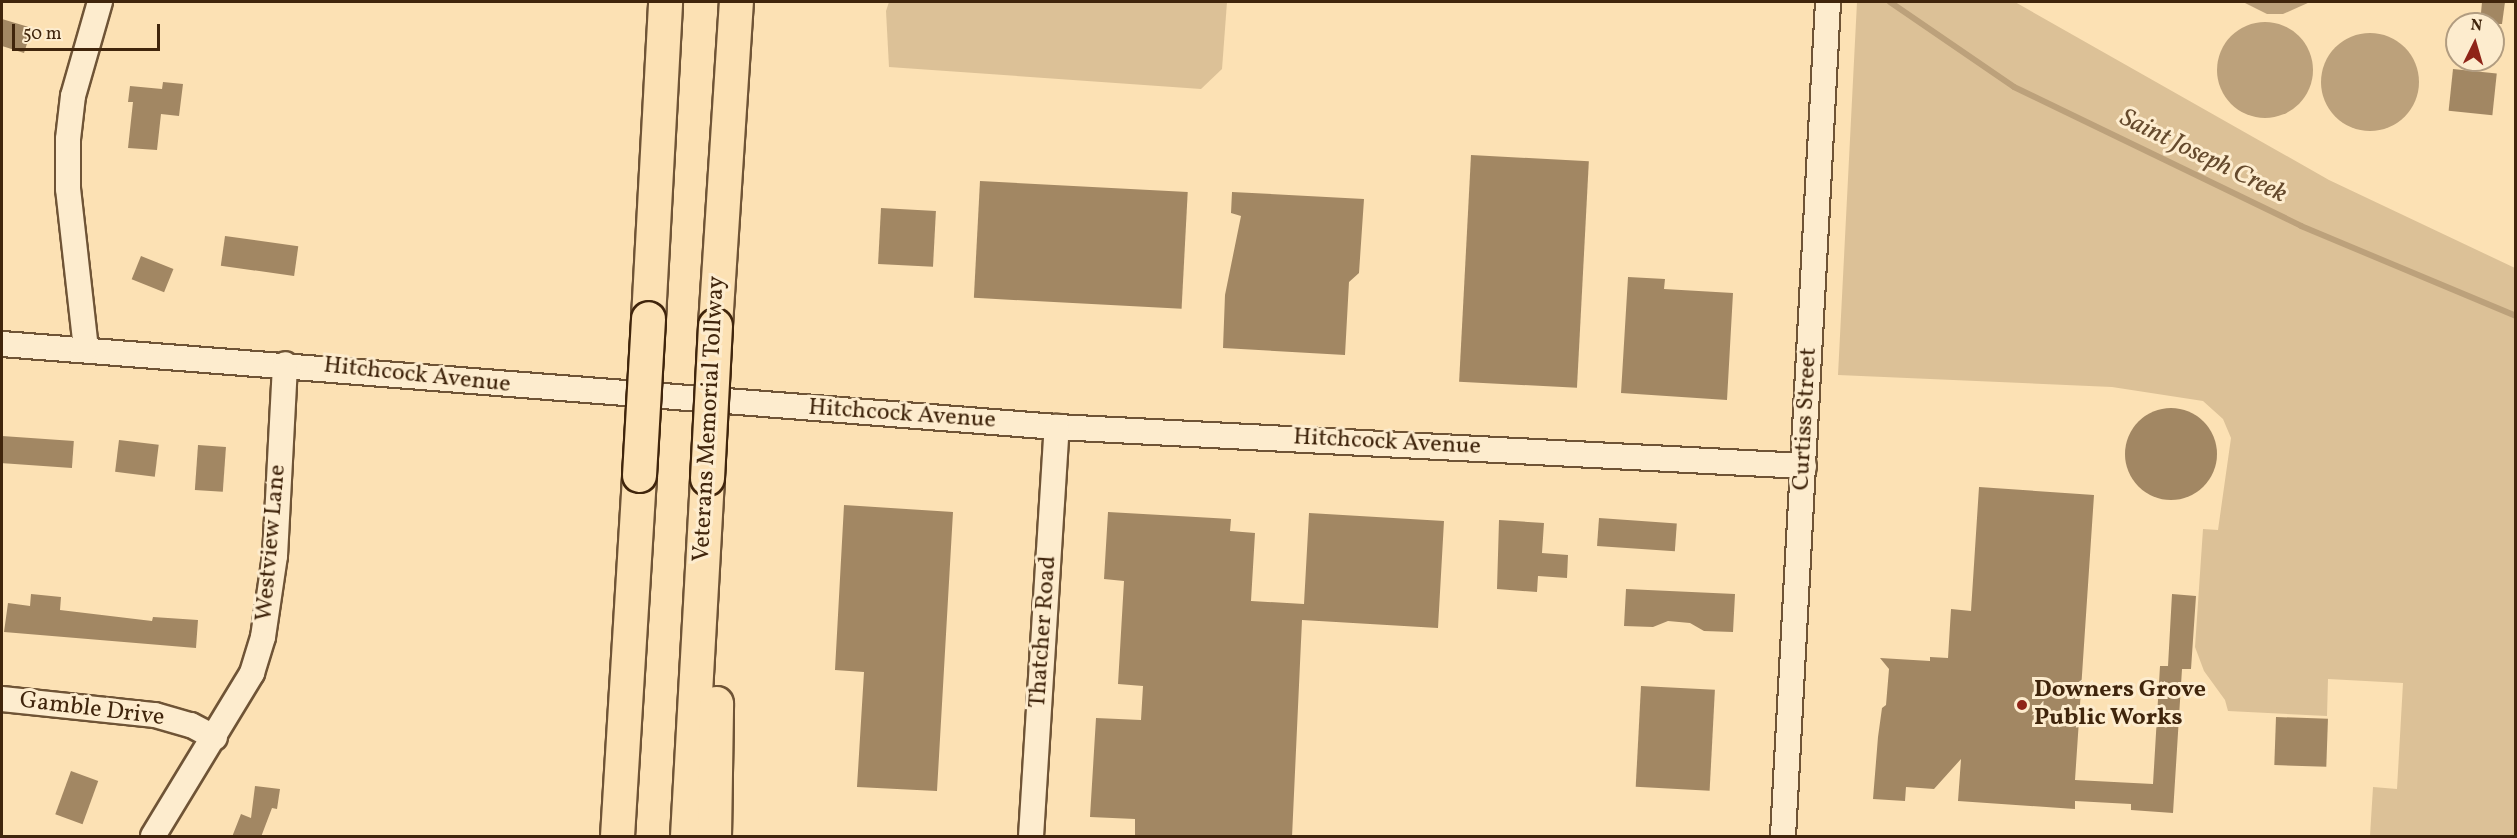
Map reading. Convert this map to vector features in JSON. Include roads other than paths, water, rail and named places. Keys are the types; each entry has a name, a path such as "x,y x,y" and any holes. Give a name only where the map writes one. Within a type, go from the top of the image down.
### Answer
{"highway":[{"path":"617,837 665,2"},
{"name":"Veterans Memorial Tollway","path":"687,837 715,325 736,2"},
{"path":"704,536 718,619 714,837"}],"street":[{"path":"86,349 68,189 68,139 73,96 100,2"},
{"name":"Curtiss Street","path":"1783,837 1828,2"},
{"name":"Hitchcock Avenue","path":"2,344 285,364 528,387 1057,427 1804,466"},
{"name":"Westview Lane","path":"153,837 215,738 252,673 271,595 285,364"},
{"name":"Thatcher Road","path":"1031,837 1057,427"},
{"name":"Gamble Drive","path":"2,699 146,713 191,725 215,738"}],"waterway":[{"name":"Saint Joseph Creek","path":"1890,2 2014,87 2301,226 2516,316"}],"place":[{"name":"Downers Grove Public Works","path":"2022,705"}]}
